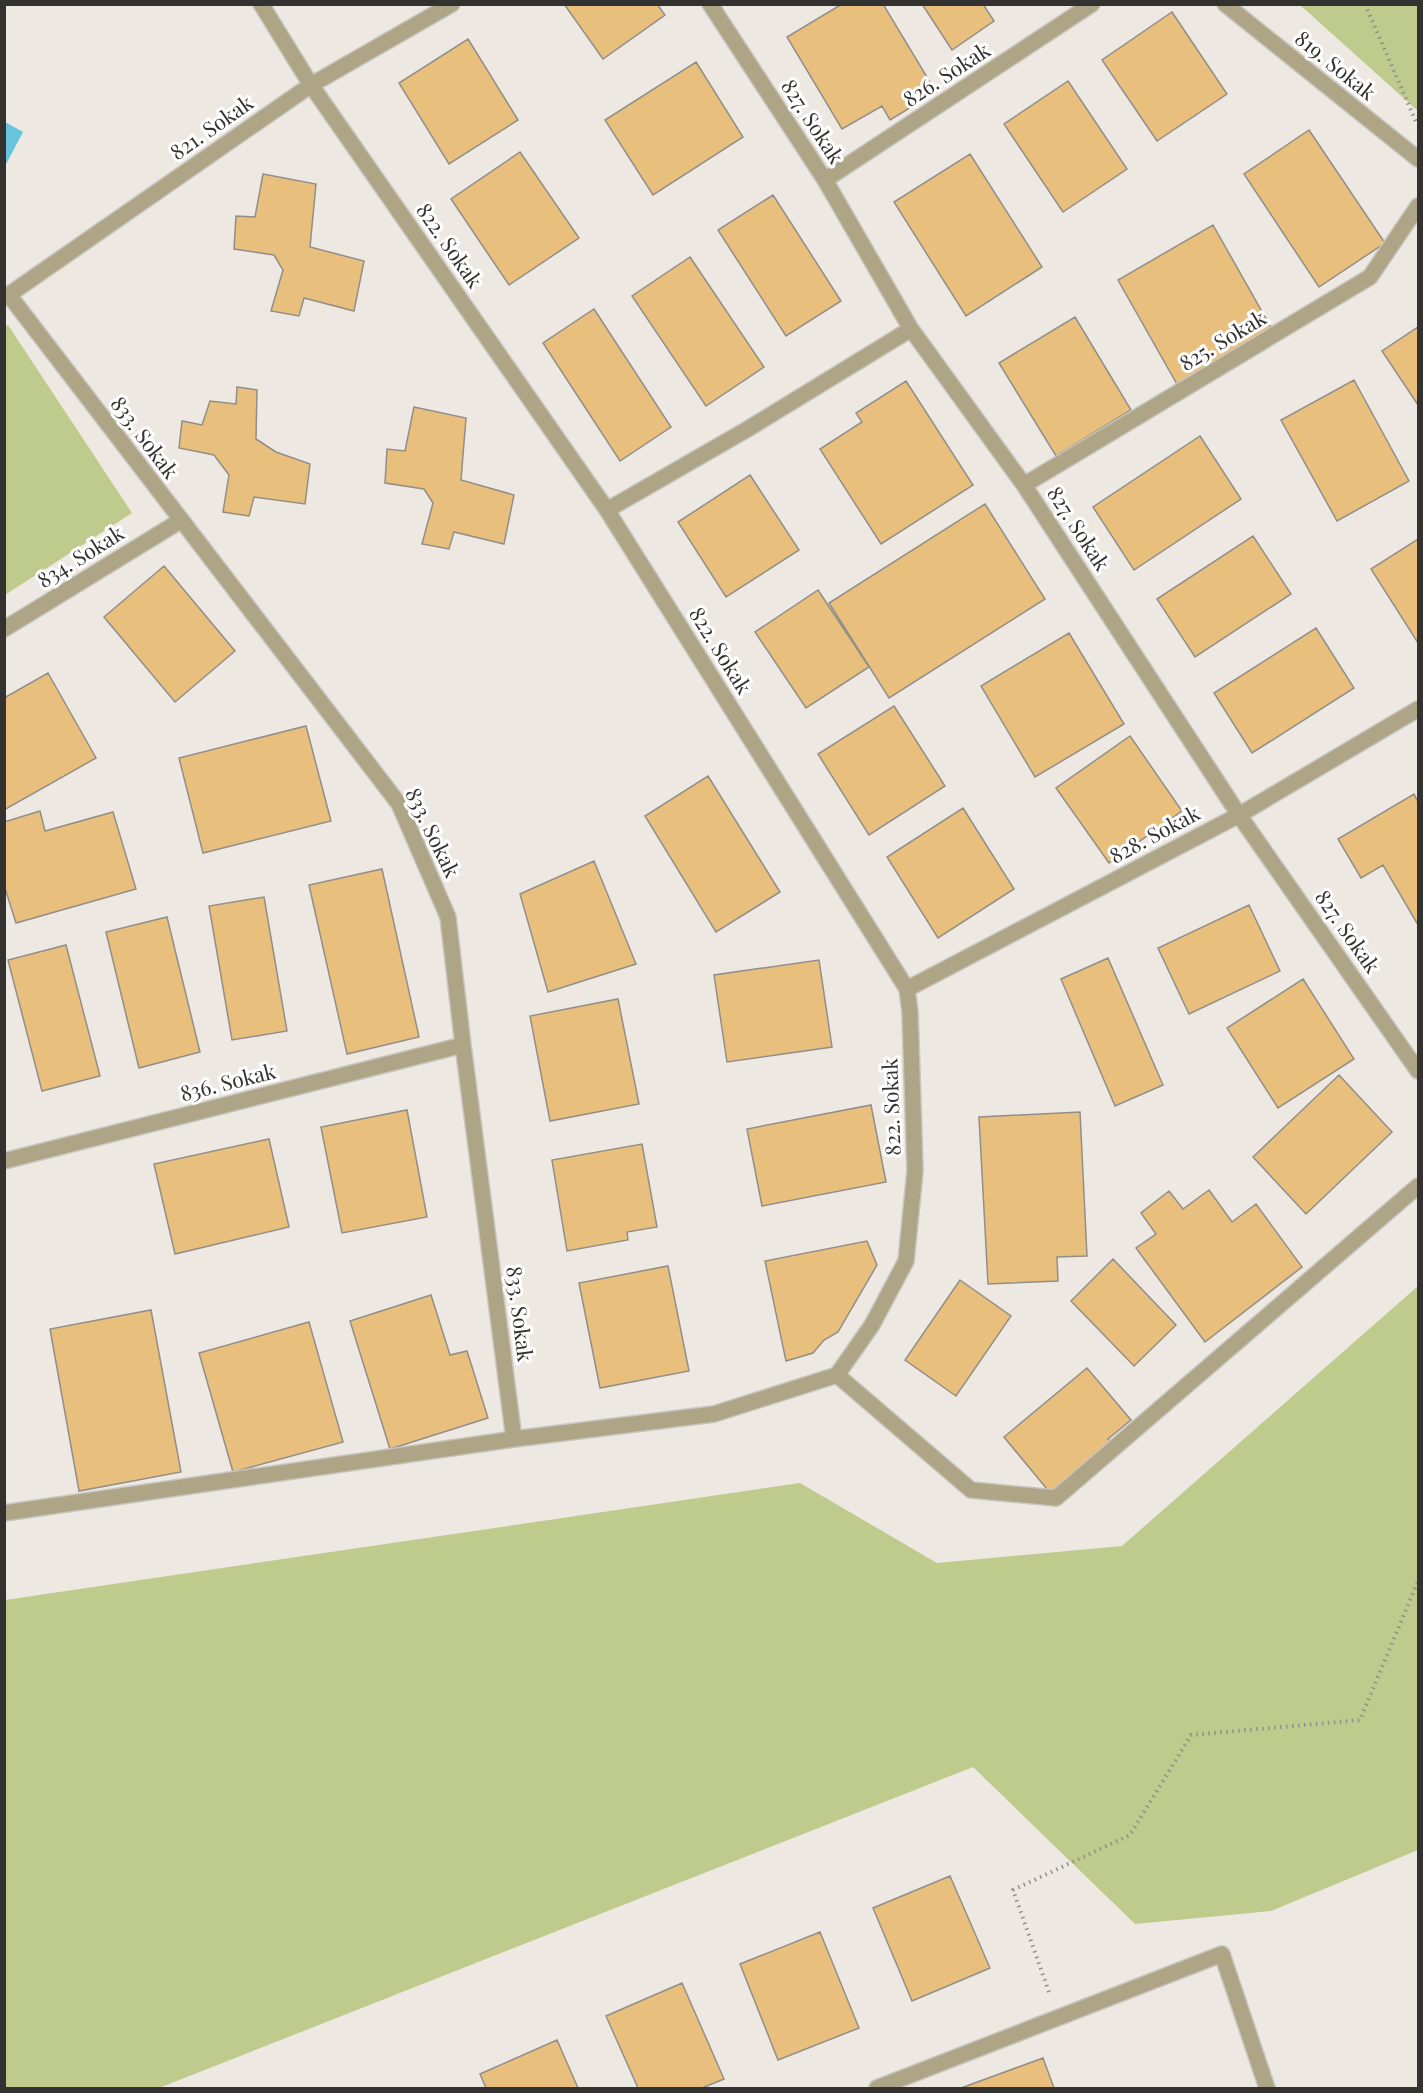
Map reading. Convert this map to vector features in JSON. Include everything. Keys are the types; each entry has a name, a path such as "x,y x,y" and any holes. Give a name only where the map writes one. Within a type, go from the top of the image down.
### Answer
{"street":[{"name":"822. Sokak","path":"261,4 311,85 607,510 907,989 910,1012 915,1171 906,1261 872,1324 837,1375"},
{"name":"821. Sokak","path":"7,296 311,85 452,4"},
{"name":"827. Sokak","path":"710,4 825,180 911,329 1024,485 1239,814 1419,1071"},
{"name":"826. Sokak","path":"825,180 1092,4"},
{"name":"819. Sokak","path":"1225,4 1419,159"},
{"name":"825. Sokak","path":"1024,485 1371,277 1419,206"},
{"name":"833. Sokak","path":"7,296 399,804 448,917 514,1439"},
{"path":"607,510 746,430 911,329"},
{"name":"834. Sokak","path":"4,629 180,520"},
{"name":"828. Sokak","path":"907,989 1239,814 1419,709"},
{"name":"836. Sokak","path":"4,1161 463,1045"},
{"path":"4,1513 514,1439 714,1414 837,1375 971,1490 1056,1498 1419,1186"},
{"path":"877,2088 1222,1954 1267,2088"}],"path":[{"path":"1365,4 1419,128"},
{"path":"1058,2018 1013,1890 1130,1835 1191,1735 1360,1720 1419,1581"}],"green space":[{"path":"1300,5 1418,5 1418,111"},
{"path":"8,325 132,513 5,595 4,327"},
{"path":"1418,1286 1418,1850 1271,1911 1135,1924 973,1767 159,2088 5,2088 5,1600 800,1483 937,1563 1122,1546"}],"water":[{"path":"5,122 23,132 5,166"}],"building":[{"path":"564,4 657,4 665,15 603,59"},
{"path":"842,4 883,4 936,92 890,120 882,106 842,129 787,37"},
{"path":"922,4 983,4 994,21 952,50"},
{"path":"1172,12 1227,94 1157,141 1102,60"},
{"path":"468,39 518,120 449,164 399,83"},
{"path":"696,62 743,137 653,195 605,120"},
{"path":"1068,81 1127,169 1063,212 1004,124"},
{"path":"1309,130 1385,243 1319,287 1244,174"},
{"path":"520,152 579,238 509,285 451,199"},
{"path":"970,154 1042,267 966,316 894,202"},
{"path":"263,174 316,184 310,247 364,261 354,311 304,298 299,316 271,311 283,270 274,255 234,249 236,216 255,217"},
{"path":"773,195 841,301 786,336 718,230"},
{"path":"1213,225 1273,331 1178,386 1118,280"},
{"path":"690,257 764,367 706,406 632,296"},
{"path":"594,309 671,427 620,461 543,343"},
{"path":"1075,317 1131,410 1056,456 999,363"},
{"path":"1418,327 1418,405 1382,351"},
{"path":"1354,380 1409,481 1337,521 1281,420"},
{"path":"906,381 973,485 881,544 820,449 862,422 856,413"},
{"path":"237,387 257,390 256,439 276,452 310,464 305,504 254,497 249,516 223,512 229,475 214,455 179,448 182,421 202,425 210,401 236,404"},
{"path":"414,407 466,418 461,480 514,495 504,544 454,532 449,549 422,544 433,503 424,489 385,483 387,449 405,451"},
{"path":"1200,436 1241,499 1134,570 1093,507"},
{"path":"750,475 799,550 726,597 678,522"},
{"path":"985,504 1045,599 889,698 829,603"},
{"path":"1253,536 1291,594 1195,657 1157,599"},
{"path":"1418,539 1418,643 1371,569"},
{"path":"164,566 235,651 175,702 104,617"},
{"path":"818,590 869,667 806,708 755,632"},
{"path":"1316,628 1354,688 1252,753 1214,693"},
{"path":"1069,633 1124,724 1035,777 981,686"},
{"path":"48,673 96,758 4,810 4,698"},
{"path":"894,706 945,786 869,835 818,754"},
{"path":"306,726 331,821 203,853 179,758"},
{"path":"1130,736 1182,811 1109,863 1056,788"},
{"path":"708,776 780,892 716,932 645,816"},
{"path":"1414,794 1418,802 1418,925 1383,865 1361,878 1338,839"},
{"path":"963,808 1014,889 938,938 887,857"},
{"path":"40,811 45,831 113,812 136,889 16,923 4,885 4,822"},
{"path":"594,861 636,964 548,992 520,894"},
{"path":"382,869 419,1037 347,1054 309,885"},
{"path":"264,897 287,1031 232,1040 209,906"},
{"path":"1249,905 1280,971 1189,1014 1158,948"},
{"path":"167,917 200,1052 139,1068 106,932"},
{"path":"66,945 100,1076 42,1091 8,960"},
{"path":"1108,958 1163,1085 1115,1106 1061,979"},
{"path":"819,960 832,1047 727,1062 714,975"},
{"path":"1303,979 1354,1059 1278,1108 1227,1028"},
{"path":"618,999 639,1104 550,1121 530,1016"},
{"path":"1339,1075 1392,1132 1306,1214 1253,1157"},
{"path":"871,1105 886,1182 762,1206 747,1129"},
{"path":"407,1110 427,1217 342,1233 321,1127"},
{"path":"1080,1112 1087,1256 1057,1257 1058,1281 988,1284 979,1117"},
{"path":"269,1139 289,1227 175,1254 154,1164"},
{"path":"642,1144 657,1227 627,1232 628,1240 567,1251 552,1160"},
{"path":"1209,1190 1232,1222 1256,1204 1302,1267 1205,1342 1136,1248 1156,1234 1141,1213 1169,1191 1183,1209"},
{"path":"867,1241 877,1265 838,1332 824,1340 813,1353 786,1361 765,1261"},
{"path":"1113,1259 1176,1325 1134,1366 1071,1301"},
{"path":"668,1266 689,1371 600,1388 579,1283"},
{"path":"960,1280 1011,1316 956,1396 905,1360"},
{"path":"431,1295 450,1355 467,1351 488,1418 390,1449 350,1321"},
{"path":"151,1310 181,1472 79,1491 50,1329"},
{"path":"309,1322 343,1442 233,1472 199,1353"},
{"path":"1087,1368 1131,1420 1108,1439 1112,1443 1051,1494 1004,1437"},
{"path":"950,1876 990,1968 912,2001 873,1908"},
{"path":"820,1932 859,2028 778,2060 740,1964"},
{"path":"682,1983 724,2079 702,2088 638,2088 606,2016"},
{"path":"557,2040 578,2088 486,2088 480,2074"},
{"path":"1043,2058 1054,2088 961,2088"}]}
